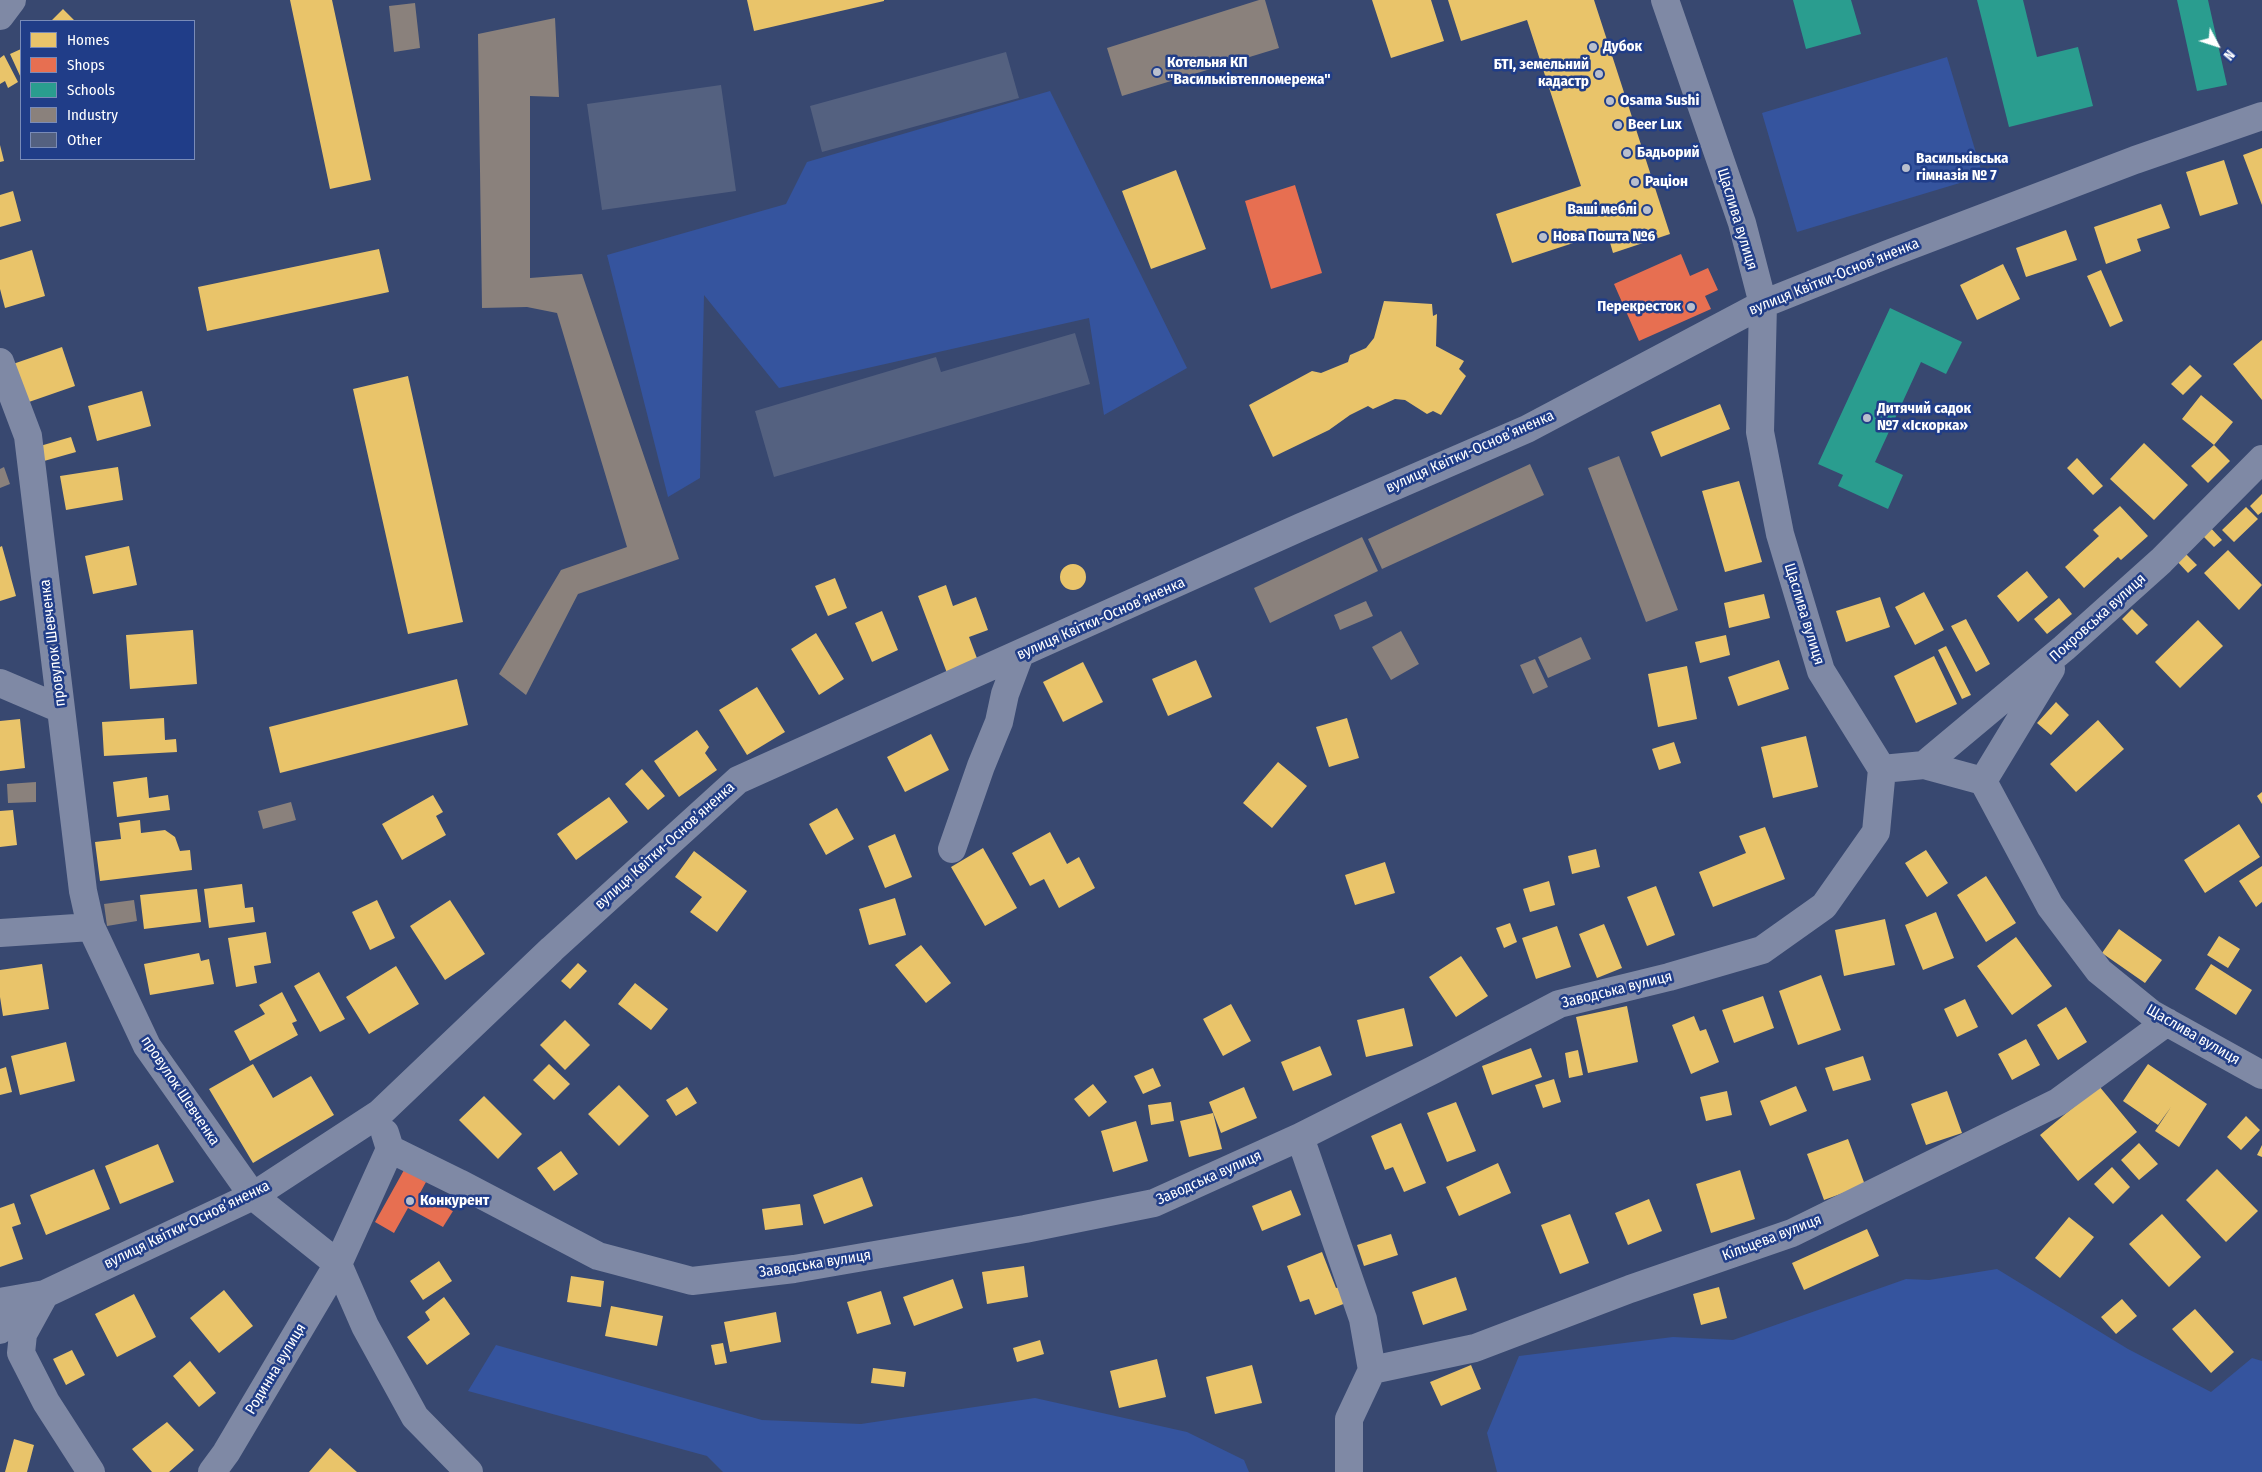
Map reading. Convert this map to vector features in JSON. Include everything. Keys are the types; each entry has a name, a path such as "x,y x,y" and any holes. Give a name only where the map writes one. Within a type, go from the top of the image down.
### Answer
{"street":[{"path":"0,16 12,0"},
{"name":"Щаслива вулиця","path":"1665,0 1742,223 1763,304 1760,432 1780,534 1821,671 1882,769"},
{"name":"вулиця Квітки-Основʼяненка","path":"0,1330 45,1294 253,1196 380,1113 552,949 738,780 1301,527 1527,429 1763,304 2116,167 2262,116"},
{"name":"провулок Шевченка","path":"0,362 28,436 83,891 92,927 147,1046 253,1196 338,1264"},
{"name":"Покровська вулиця","path":"1924,766 2064,648 2161,561 2262,459"},
{"path":"1882,769 1924,766 1984,781 2064,648"},
{"path":"952,849 981,766 999,722 1005,694 1020,654"},
{"path":"0,683 13,695 61,709"},
{"name":"Заводська вулиця","path":"390,1149 598,1256 692,1281 823,1264 1025,1229 1154,1203 1300,1137 1559,1004 1669,977 1762,950 1824,906 1876,832 1882,769"},
{"name":"Щаслива вулиця","path":"1984,781 2050,906 2098,971 2152,1014 2262,1075"},
{"path":"0,933 92,927"},
{"name":"Кільцева вулиця","path":"1372,1370 1476,1348 1630,1289 1792,1233 2058,1102 2167,1022"},
{"path":"380,1113 390,1149"},
{"path":"1300,1137 1363,1319 1372,1370 1349,1419 1350,1472"},
{"name":"Родинна вулиця","path":"212,1472 226,1453 338,1264 390,1149"},
{"path":"338,1264 365,1326 415,1417 469,1472"},
{"path":"45,1294 23,1334 20,1353 46,1402 91,1472"},
{"name":"вулиця Квітки-Основʼяненка","path":"0,1302 45,1294"}],"shaded area":[{"path":"1947,57 1983,176 1797,232 1762,113"},
{"path":"1050,91 1187,368 1104,415 1089,318 779,388 704,295 700,478 668,497 607,255 786,204 807,162"},
{"path":"1997,1269 2128,1349 2211,1392 2252,1358 2262,1361 2262,1472 1497,1472 1487,1433 1519,1356 1673,1337 1733,1340 1906,1279 1929,1280"},
{"path":"496,1345 762,1420 861,1424 1035,1398 1187,1432 1244,1460 1249,1472 723,1472 707,1456 468,1391"}],"building: Homes":[{"path":"290,0 332,0 371,180 330,189"},
{"path":"747,0 884,0 884,1 754,31"},
{"path":"1372,0 1431,0 1444,41 1391,58"},
{"path":"1448,0 1594,0 1670,234 1613,253 1607,232 1512,263 1496,214 1581,186 1527,20 1461,41"},
{"path":"63,9 74,20 52,20"},
{"path":"20,49 20,76 10,54"},
{"path":"4,55 18,82 8,88 5,81 0,84 0,58"},
{"path":"0,145 4,161 0,162"},
{"path":"2262,148 2262,205 2243,155"},
{"path":"2224,160 2238,204 2200,216 2186,172"},
{"path":"1176,170 1206,249 1151,269 1122,191"},
{"path":"13,191 21,221 0,227 0,195"},
{"path":"2161,204 2170,228 2137,239 2141,251 2106,264 2094,227"},
{"path":"2066,230 2077,260 2026,277 2016,248"},
{"path":"379,249 389,292 207,331 198,287"},
{"path":"32,250 45,296 5,308 0,289 0,260"},
{"path":"2003,264 2020,299 1977,320 1960,285"},
{"path":"2101,270 2123,321 2110,327 2087,276"},
{"path":"1384,301 1432,304 1433,316 1437,314 1436,346 1464,361 1459,369 1466,376 1441,415 1433,411 1427,414 1405,400 1395,399 1373,409 1368,406 1350,415 1329,430 1273,457 1249,405 1312,371 1321,373 1348,362 1350,355 1366,348 1374,338"},
{"path":"2262,340 2262,400 2233,364"},
{"path":"62,347 75,386 26,403 13,364"},
{"path":"2190,365 2202,376 2183,395 2171,384"},
{"path":"408,376 463,622 408,634 353,389"},
{"path":"142,391 151,426 97,441 88,406"},
{"path":"2201,395 2233,422 2214,445 2182,419"},
{"path":"1720,404 1730,429 1661,457 1651,432"},
{"path":"71,437 76,452 44,461 40,446"},
{"path":"2144,443 2188,485 2154,520 2110,479"},
{"path":"2214,445 2230,461 2208,483 2191,466"},
{"path":"2077,458 2103,486 2093,495 2067,468"},
{"path":"118,467 123,500 66,510 60,476"},
{"path":"1739,481 1762,562 1725,572 1702,491"},
{"path":"2262,494 2262,512 2258,515 2250,506"},
{"path":"2120,506 2148,536 2121,560 2118,557 2084,588 2065,567 2099,536 2093,530"},
{"path":"2246,507 2258,519 2234,542 2222,530"},
{"path":"2208,525 2222,540 2214,547 2200,533"},
{"path":"2,546 16,596 0,601 0,547"},
{"path":"129,546 137,585 93,594 85,556"},
{"path":"2228,550 2262,585 2239,610 2204,573"},
{"path":"2183,551 2197,565 2188,573 2175,559"},
{"path":"1073,564 1083,567 1086,577 1083,587 1073,590 1063,587 1060,577 1063,567"},
{"path":"2027,571 2048,597 2018,622 1997,596"},
{"path":"835,578 847,608 828,616 815,586"},
{"path":"946,585 953,606 976,597 988,630 969,637 978,661 947,673 918,596"},
{"path":"1924,592 1944,630 1915,645 1895,607"},
{"path":"1764,594 1770,618 1729,628 1724,603"},
{"path":"1880,597 1890,627 1846,642 1836,611"},
{"path":"2059,598 2072,614 2047,634 2034,619"},
{"path":"2132,609 2148,625 2137,635 2122,619"},
{"path":"882,611 898,650 872,662 855,623"},
{"path":"1966,619 1990,664 1976,672 1951,626"},
{"path":"2198,620 2223,646 2180,688 2155,662"},
{"path":"193,630 197,684 130,689 126,635"},
{"path":"816,633 844,679 819,695 791,649"},
{"path":"1726,635 1730,655 1700,663 1695,642"},
{"path":"1946,646 1971,695 1962,699 1938,650"},
{"path":"1934,656 1957,704 1916,723 1894,676"},
{"path":"1196,660 1212,697 1168,716 1152,679"},
{"path":"1779,660 1789,689 1738,706 1728,677"},
{"path":"1083,662 1103,702 1063,722 1043,682"},
{"path":"1687,666 1697,719 1658,727 1648,674"},
{"path":"457,679 468,725 280,773 269,727"},
{"path":"757,687 785,732 747,755 719,710"},
{"path":"2056,702 2069,715 2051,735 2037,723"},
{"path":"164,718 165,740 176,739 177,752 104,756 102,722"},
{"path":"1347,718 1359,758 1329,767 1316,727"},
{"path":"20,719 25,768 0,771 0,721"},
{"path":"2098,720 2124,749 2076,792 2050,764"},
{"path":"697,730 709,747 705,753 717,770 679,797 654,761"},
{"path":"931,734 949,770 905,792 887,757"},
{"path":"1806,736 1818,787 1773,798 1761,747"},
{"path":"1674,742 1681,763 1659,770 1652,749"},
{"path":"1278,762 1307,786 1272,828 1243,803"},
{"path":"642,769 665,796 648,810 625,784"},
{"path":"147,777 149,798 168,795 170,810 117,817 113,782"},
{"path":"2262,792 2262,804 2257,796"},
{"path":"433,795 443,812 436,816 446,835 402,860 382,824"},
{"path":"609,797 628,822 576,860 557,834"},
{"path":"837,808 854,839 826,855 809,824"},
{"path":"13,810 17,845 0,847 0,811"},
{"path":"140,820 141,833 165,830 175,837 180,851 190,850 192,870 100,881 95,842 121,839 119,823"},
{"path":"2239,824 2260,857 2205,893 2184,860"},
{"path":"1765,827 1785,879 1713,907 1699,872 1746,853 1739,836"},
{"path":"1050,832 1067,864 1079,857 1095,888 1059,908 1044,879 1030,886 1012,853"},
{"path":"895,834 912,877 885,888 868,846"},
{"path":"983,848 1017,908 985,926 951,867"},
{"path":"1596,849 1600,867 1572,874 1568,856"},
{"path":"1926,850 1948,883 1927,897 1905,863"},
{"path":"694,851 747,891 717,932 690,912 702,897 675,877"},
{"path":"1385,862 1395,893 1355,905 1345,875"},
{"path":"2262,866 2262,902 2256,907 2239,881"},
{"path":"1986,876 2016,923 1986,942 1957,895"},
{"path":"1549,881 1555,905 1530,912 1523,889"},
{"path":"242,884 245,908 253,907 255,922 209,928 204,889"},
{"path":"1656,886 1675,935 1647,946 1627,897"},
{"path":"197,889 201,922 144,929 140,895"},
{"path":"895,898 906,935 869,945 859,909"},
{"path":"377,900 395,938 370,950 352,912"},
{"path":"450,900 485,954 445,980 410,926"},
{"path":"1936,912 1954,958 1923,970 1905,925"},
{"path":"1885,919 1895,965 1844,976 1835,930"},
{"path":"1510,923 1517,942 1504,948 1496,928"},
{"path":"1604,924 1622,968 1597,978 1579,934"},
{"path":"1557,926 1571,967 1536,979 1522,938"},
{"path":"2119,929 2162,960 2145,983 2102,953"},
{"path":"266,932 271,963 254,966 257,983 236,987 228,938"},
{"path":"2219,936 2240,949 2228,968 2207,955"},
{"path":"2016,937 2052,986 2012,1015 1977,966"},
{"path":"921,945 951,983 926,1003 895,965"},
{"path":"199,953 201,961 209,959 214,984 150,995 144,964"},
{"path":"1461,956 1488,996 1456,1017 1429,977"},
{"path":"578,963 587,971 570,989 561,981"},
{"path":"42,964 49,1009 3,1016 0,997 0,970"},
{"path":"2211,964 2252,990 2236,1015 2195,989"},
{"path":"396,966 419,1004 369,1034 346,997"},
{"path":"319,972 345,1019 320,1032 294,986"},
{"path":"1821,975 1841,1030 1798,1045 1779,991"},
{"path":"635,983 668,1009 651,1030 618,1004"},
{"path":"282,992 297,1021 292,1023 298,1035 250,1061 234,1031 265,1014 259,1005"},
{"path":"1763,996 1774,1028 1734,1043 1722,1010"},
{"path":"1965,999 1978,1027 1957,1037 1944,1009"},
{"path":"1231,1004 1251,1041 1223,1056 1203,1019"},
{"path":"1627,1006 1638,1062 1588,1073 1576,1017"},
{"path":"2066,1007 2087,1042 2058,1060 2037,1025"},
{"path":"1404,1008 1413,1046 1366,1057 1357,1020"},
{"path":"1694,1016 1700,1031 1706,1029 1719,1062 1691,1074 1672,1025"},
{"path":"565,1020 590,1045 565,1070 540,1045"},
{"path":"2026,1039 2040,1065 2012,1080 1998,1054"},
{"path":"66,1042 75,1081 20,1095 11,1056"},
{"path":"1320,1046 1332,1075 1293,1091 1281,1062"},
{"path":"1531,1048 1542,1077 1492,1095 1482,1066"},
{"path":"1578,1050 1583,1075 1569,1078 1565,1053"},
{"path":"1863,1056 1871,1080 1833,1091 1825,1068"},
{"path":"253,1064 273,1098 311,1076 334,1115 253,1163 209,1089"},
{"path":"549,1064 570,1084 554,1100 533,1080"},
{"path":"2148,1064 2207,1104 2179,1147 2155,1131 2171,1107 2158,1125 2123,1101"},
{"path":"6,1067 12,1092 0,1095 0,1069"},
{"path":"1153,1068 1161,1086 1143,1094 1134,1076"},
{"path":"1554,1079 1561,1102 1543,1108 1535,1085"},
{"path":"1093,1084 1107,1102 1089,1117 1074,1099"},
{"path":"619,1085 649,1116 619,1146 588,1114"},
{"path":"1796,1086 1807,1111 1770,1126 1760,1101"},
{"path":"2099,1086 2137,1132 2078,1181 2040,1135"},
{"path":"687,1087 697,1103 676,1116 666,1100"},
{"path":"1244,1087 1257,1118 1221,1133 1209,1102"},
{"path":"1727,1091 1732,1115 1706,1121 1700,1097"},
{"path":"1947,1091 1962,1133 1926,1145 1911,1104"},
{"path":"484,1096 522,1134 498,1159 459,1120"},
{"path":"1171,1102 1174,1121 1151,1125 1148,1105"},
{"path":"1456,1102 1476,1151 1447,1162 1427,1113"},
{"path":"1213,1113 1222,1149 1189,1157 1180,1121"},
{"path":"2246,1116 2260,1130 2241,1150 2227,1137"},
{"path":"1136,1121 1148,1161 1113,1172 1101,1131"},
{"path":"1401,1123 1426,1183 1404,1192 1393,1167 1385,1170 1371,1136"},
{"path":"1848,1139 1865,1185 1824,1200 1807,1154"},
{"path":"2139,1143 2158,1164 2139,1180 2121,1160"},
{"path":"158,1144 174,1182 120,1204 105,1166"},
{"path":"2262,1145 2262,1157 2257,1155"},
{"path":"561,1151 578,1174 554,1191 537,1168"},
{"path":"1498,1163 1511,1193 1459,1216 1446,1187"},
{"path":"2112,1167 2130,1187 2113,1204 2094,1184"},
{"path":"94,1169 110,1209 46,1235 30,1195"},
{"path":"2217,1169 2258,1211 2226,1242 2186,1200"},
{"path":"1740,1170 1755,1219 1711,1233 1696,1184"},
{"path":"862,1177 873,1206 824,1224 813,1195"},
{"path":"1291,1190 1301,1215 1262,1231 1252,1206"},
{"path":"1649,1199 1662,1231 1628,1245 1615,1213"},
{"path":"14,1203 21,1224 12,1227 23,1259 0,1267 0,1208"},
{"path":"800,1204 803,1225 765,1230 762,1209"},
{"path":"1570,1214 1589,1263 1560,1274 1541,1225"},
{"path":"2162,1214 2201,1257 2169,1287 2129,1244"},
{"path":"2069,1217 2094,1237 2060,1278 2035,1258"},
{"path":"1867,1229 1879,1256 1804,1290 1792,1263"},
{"path":"1391,1234 1398,1255 1364,1266 1357,1245"},
{"path":"1322,1252 1336,1288 1340,1287 1346,1303 1315,1315 1309,1299 1300,1302 1287,1266"},
{"path":"439,1261 452,1281 423,1300 410,1281"},
{"path":"1024,1266 1028,1297 987,1304 982,1272"},
{"path":"571,1276 604,1281 601,1307 567,1302"},
{"path":"1456,1277 1467,1310 1423,1325 1412,1292"},
{"path":"953,1279 963,1308 914,1326 903,1297"},
{"path":"1719,1287 1727,1318 1701,1325 1693,1294"},
{"path":"224,1290 253,1326 219,1353 190,1318"},
{"path":"881,1291 891,1324 857,1334 847,1302"},
{"path":"134,1294 156,1337 117,1357 95,1314"},
{"path":"444,1297 470,1334 427,1365 407,1337 430,1320 425,1312"},
{"path":"2122,1299 2137,1316 2116,1334 2101,1317"},
{"path":"611,1306 663,1316 657,1346 605,1336"},
{"path":"2195,1309 2234,1352 2211,1373 2172,1329"},
{"path":"776,1312 781,1342 730,1352 724,1322"},
{"path":"1040,1340 1044,1354 1017,1362 1013,1348"},
{"path":"723,1343 727,1363 715,1365 711,1345"},
{"path":"72,1350 85,1375 66,1385 53,1359"},
{"path":"1157,1359 1166,1397 1119,1408 1110,1371"},
{"path":"190,1361 216,1393 199,1407 173,1376"},
{"path":"1252,1365 1262,1403 1215,1414 1206,1377"},
{"path":"1471,1365 1481,1389 1441,1406 1430,1382"},
{"path":"873,1368 906,1372 904,1387 871,1383"},
{"path":"167,1422 194,1450 169,1472 152,1472 132,1449"},
{"path":"14,1439 34,1445 27,1472 5,1472"},
{"path":"330,1448 357,1472 309,1472"}],"building: Shops":[{"path":"1295,185 1322,273 1271,289 1245,201"},
{"path":"1681,254 1690,276 1708,268 1718,290 1705,296 1711,309 1639,341 1614,284"},
{"name":"Конкурент","path":"404,1170 426,1182 420,1193 453,1211 443,1227 408,1208 394,1233 375,1222"}],"building: Schools":[{"path":"1793,0 1851,0 1861,34 1806,49"},
{"path":"1977,0 2023,0 2037,57 2078,47 2093,106 2009,127"},
{"path":"2177,0 2208,0 2227,85 2197,91"},
{"name":"Дитячий садок №7 «Іскорка»","path":"1890,308 1962,342 1946,374 1921,362 1875,462 1903,475 1888,509 1838,486 1843,475 1818,464"}],"building: Industry":[{"name":"Котельня КП \"Васильківтепломережа\"","path":"1259,0 1265,0 1279,48 1122,96 1107,48"},
{"path":"415,3 420,48 394,52 389,6"},
{"path":"555,18 559,97 530,96 530,278 582,274 679,559 578,594 526,695 499,674 561,570 627,547 557,313 527,307 482,308 478,34"},
{"path":"1619,456 1678,610 1646,622 1588,468"},
{"path":"1530,464 1544,495 1382,569 1368,539"},
{"path":"4,467 10,484 0,488 0,469"},
{"path":"1362,537 1378,571 1270,623 1254,588"},
{"path":"1366,601 1373,616 1340,630 1334,615"},
{"path":"1401,631 1419,664 1391,680 1372,647"},
{"path":"1581,637 1591,659 1548,678 1538,657"},
{"path":"1535,659 1548,687 1533,694 1520,665"},
{"path":"36,782 36,802 8,803 7,784"},
{"path":"291,802 296,820 263,829 258,811"},
{"path":"134,900 137,921 107,926 104,904"}],"building: Other":[{"path":"1006,52 1019,98 822,152 810,106"},
{"path":"721,85 736,191 602,210 587,104"},
{"path":"1075,333 1090,384 774,477 755,411 936,357 941,372"}],"place":[{"name":"Дубок","path":"1593,47"},
{"name":"Котельня КП \"Васильківтепломережа\"","path":"1157,72"},
{"name":"БТІ, земельний кадастр","path":"1599,74"},
{"name":"Osama Sushi","path":"1610,101"},
{"name":"Beer Lux","path":"1618,125"},
{"name":"Бадьорий","path":"1627,153"},
{"name":"Васильківська гімназія № 7","path":"1906,168"},
{"name":"Раціон","path":"1635,182"},
{"name":"Ваші меблі","path":"1647,210"},
{"name":"Нова Пошта №6","path":"1543,237"},
{"name":"Перекресток","path":"1691,307"},
{"name":"Дитячий садок №7 «Іскорка»","path":"1867,418"},
{"name":"Конкурент","path":"410,1201"}]}
